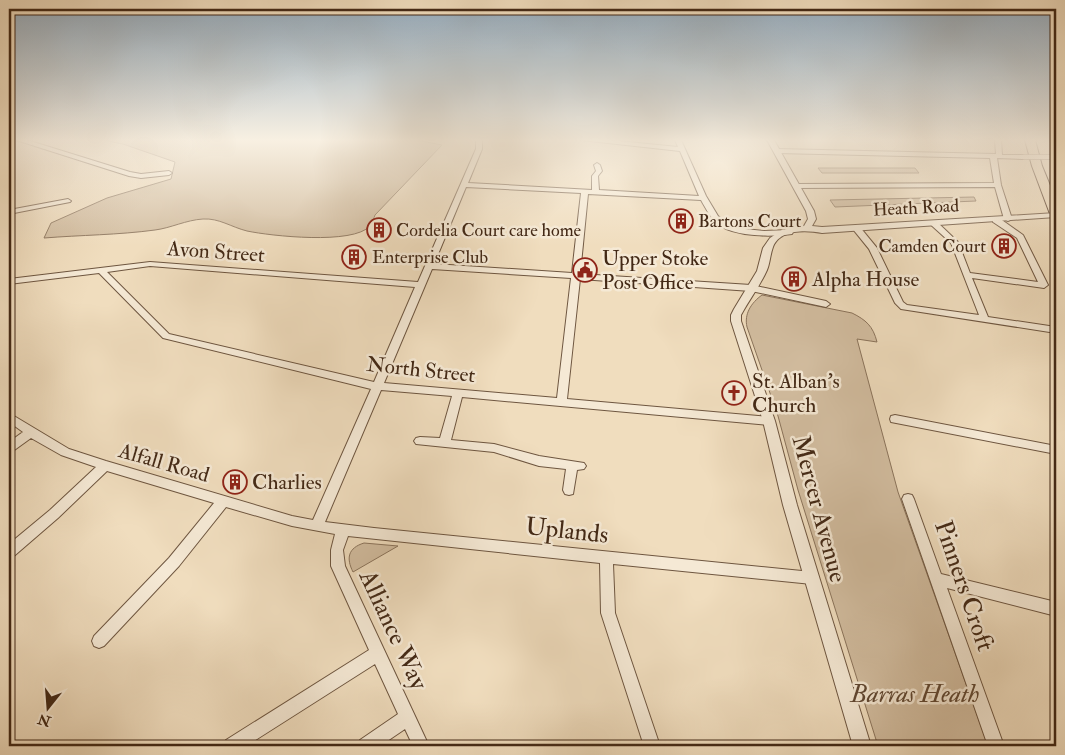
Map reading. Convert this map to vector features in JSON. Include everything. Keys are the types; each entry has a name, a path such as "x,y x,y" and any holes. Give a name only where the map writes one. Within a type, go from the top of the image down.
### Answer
{"highway":[{"path":"1039,175 1053,215"},
{"path":"1049,175 1056,194"}],"street":[{"path":"317,526 467,175"},
{"path":"595,175 596,192"},
{"path":"694,175 704,198 719,222 729,227 746,231 790,232"},
{"path":"791,175 812,216 811,224 808,228"},
{"path":"997,175 998,185 1008,219"},
{"path":"463,185 704,198"},
{"path":"797,186 998,185"},
{"path":"562,402 585,192"},
{"path":"9,212 68,201"},
{"name":"Heath Road","path":"790,232 808,228 822,230 1053,215"},
{"path":"968,275 1044,285 1020,237 996,220"},
{"path":"934,224 954,242 985,320"},
{"path":"856,228 874,248 899,303 904,307 1056,330"},
{"path":"746,231 763,238 768,250"},
{"path":"768,250 774,238 790,232"},
{"name":"Mercer Avenue","path":"768,250 761,273 739,310 736,321 769,421 790,505 862,746"},
{"name":"Avon Street","path":"9,281 150,264 421,285"},
{"path":"430,266 751,288 826,304"},
{"name":"North Street","path":"101,270 170,338 378,386 769,421"},
{"path":"444,443 458,393"},
{"name":"Alfall Road","path":"9,417 65,452 105,466 223,501 317,526"},
{"path":"895,419 1056,450"},
{"path":"9,448 31,432"},
{"path":"420,441 494,448 539,461 576,466 569,490"},
{"path":"9,552 54,514 105,466"},
{"name":"Pinners Croft","path":"908,499 996,746"},
{"path":"99,641 174,562 223,501"},
{"name":"Uplands","path":"317,526 606,558 812,578"},
{"name":"Alliance Way","path":"343,530 337,550 338,566 421,746"},
{"path":"606,558 608,613 652,746"},
{"path":"936,578 1056,609"},
{"path":"232,746 377,654"},
{"path":"366,746 407,718"}],"green space":[{"path":"172,175 413,175 375,215 370,226 361,232 347,236 311,238 274,235 247,231 220,221 203,219 155,230 44,238 51,223 107,198 171,179"},
{"path":"974,197 976,201 835,207 830,200"},
{"name":"Barras Heath","path":"762,295 852,313 865,321 871,328 877,342 857,339 898,492 988,746 878,746 798,490 778,416 747,327 746,322 749,309"},
{"path":"364,543 398,546 353,572 349,558 350,554 355,548"}],"place":[{"name":"Bartons Court","path":"681,221"},
{"name":"Cordelia Court care home","path":"379,230"},
{"name":"Camden Court","path":"1004,246"},
{"name":"Enterprise Club","path":"354,257"},
{"name":"Upper Stoke Post Office","path":"585,270"},
{"name":"Alpha House","path":"794,279"},
{"name":"St. Alban's Church","path":"734,393"},
{"name":"Charlies","path":"235,482"}]}
